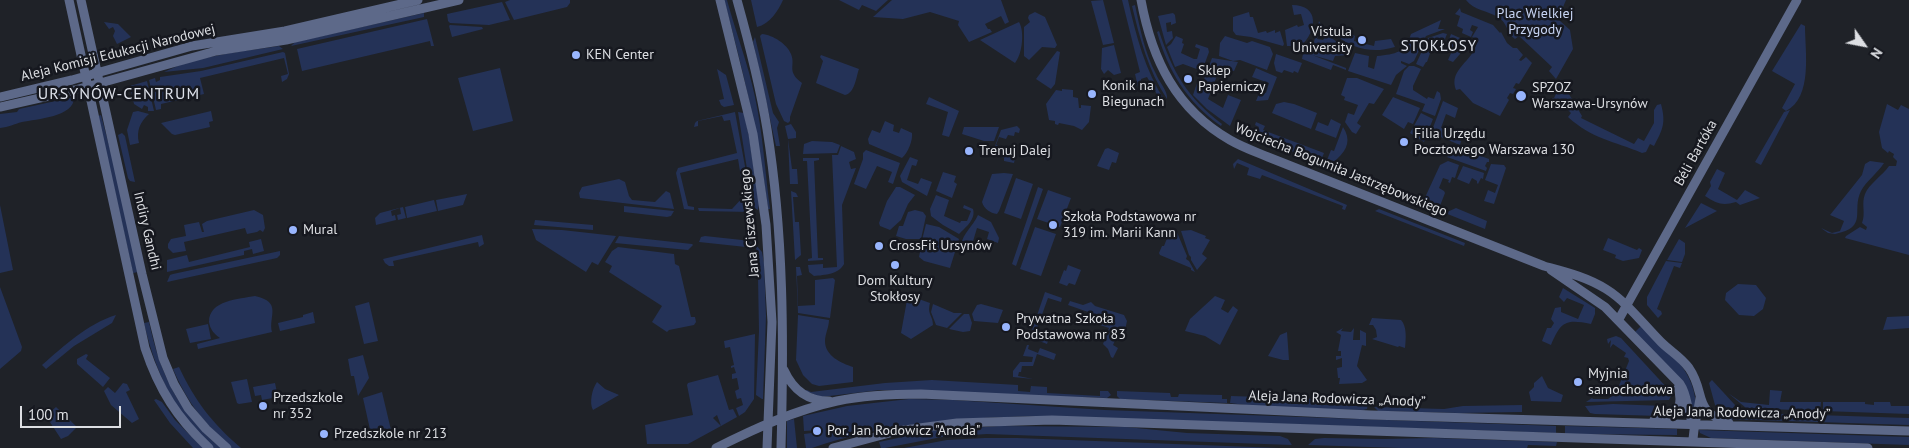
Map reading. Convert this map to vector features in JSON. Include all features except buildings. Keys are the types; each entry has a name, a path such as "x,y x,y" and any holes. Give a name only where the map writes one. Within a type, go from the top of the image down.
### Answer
{"street":[{"name":"Indiry Gandhi","path":"69,0 145,348 163,391 178,415 209,448"},
{"name":"Indiry Gandhi","path":"81,0 140,266 163,358 174,384 188,408 206,429 227,448"},
{"name":"Aleja Komisji Edukacji Narodowej","path":"0,97 86,76 192,46 285,31 418,0"},
{"name":"Aleja Komisji Edukacji Narodowej","path":"0,107 88,86 216,51 286,40 459,0"},
{"name":"Jana Ciszewskiego","path":"720,0 747,106 762,191 772,322 767,448"},
{"name":"Jana Ciszewskiego","path":"737,0 757,76 771,156 778,238 783,367 781,448"},
{"name":"Béli Bartóka","path":"1619,319 1797,0"},
{"name":"Wojciecha Bogumiła Jastrzębowskiego","path":"1141,1 1153,46 1170,84 1194,114 1219,134 1268,158 1544,266 1590,280 1611,293 1626,306 1664,346 1685,363 1694,377 1700,398 1707,412 1714,418 1738,427"},
{"name":"Wojciecha Bogumiła Jastrzębowskiego","path":"1544,266 1592,297 1619,319 1674,378 1685,393 1689,417 1694,426"},
{"path":"783,367 789,381 801,393 814,400 836,401"},
{"path":"1639,424 1668,417 1676,411 1680,404 1680,398 1674,378"},
{"name":"Aleja Jana Rodowicza „Anody”","path":"716,448 768,423 836,401 876,395 921,394 1352,414 1694,426 1909,431"},
{"path":"1693,442 1694,426 1700,398"},
{"path":"833,448 897,431 957,423 1052,420 1868,448"}],"green space":[{"path":"510,0 570,0 570,3 567,7 514,20 505,2"},
{"path":"724,0 727,0 755,97 770,209 768,209 750,104"},
{"path":"751,0 783,0 770,20 757,27"},
{"path":"839,0 888,0 876,11 862,5 859,10"},
{"path":"892,0 1001,0 1009,22 1005,24 1001,16 985,24 992,32 969,42 958,25 959,21 930,12 903,19 873,17"},
{"path":"1103,0 1114,43 1103,45 1091,1"},
{"path":"1122,0 1128,0 1142,52 1152,77 1165,101 1162,103 1147,77 1141,79 1142,86 1138,87 1135,74 1140,72"},
{"name":"Plac Wielkiej Przygody","path":"1466,0 1566,0 1558,19 1570,30 1573,49 1556,79 1549,71 1552,67 1519,36 1515,39 1512,37 1501,19 1473,6"},
{"path":"502,2 510,20 489,25 450,23 448,21 447,14"},
{"path":"1135,5 1146,49 1167,99 1145,54 1132,6"},
{"path":"1292,5 1307,9 1313,20 1310,33 1301,46 1287,46 1285,30 1297,25 1298,27 1304,25 1301,14 1294,15"},
{"path":"1460,8 1461,12 1493,25 1501,32 1507,43 1513,48 1517,48 1523,55 1519,60 1521,61 1526,57 1532,63 1519,84 1516,83 1513,88 1516,89 1507,98 1509,100 1500,116 1473,103 1460,89 1456,90 1456,75 1472,53 1478,40 1472,37 1478,27 1472,25 1470,30 1473,32 1471,37 1462,33 1463,29 1457,26 1460,16 1455,14"},
{"path":"1035,12 1045,17 1057,45 1055,48 1042,47 1029,60 1024,56 1024,27 1030,22 1029,15"},
{"path":"1249,12 1250,17 1253,17 1258,33 1266,31 1267,33 1275,30 1275,33 1280,31 1283,46 1236,35 1233,31 1233,17"},
{"path":"424,13 424,17 291,46 295,42"},
{"path":"1173,13 1176,23 1171,25 1171,22 1166,23 1167,32 1172,31 1173,38 1166,45 1158,16"},
{"path":"427,19 434,46 431,46 430,41 302,71 297,49"},
{"path":"1441,20 1438,29 1445,29 1426,36 1414,61 1409,64 1401,61 1401,63 1407,66 1396,75 1391,85 1348,71 1355,53 1369,56 1368,67 1374,69 1377,56 1395,53 1403,49 1411,34"},
{"path":"1319,21 1322,26 1317,39 1323,40 1326,36 1329,36 1350,52 1348,55 1335,56 1333,61 1312,55 1346,68 1346,70 1333,65 1331,70 1302,59 1304,48 1313,46"},
{"path":"104,22 118,24 131,37 117,44 113,36 115,31 113,27 109,29"},
{"path":"1019,22 1022,32 1022,43 1015,63 980,40"},
{"path":"1801,24 1805,26 1806,73 1804,85 1795,104 1786,111 1782,108 1795,84 1772,71"},
{"path":"450,25 482,27 483,29 452,37"},
{"path":"1341,27 1355,36 1354,41 1374,46 1375,41 1391,39 1395,47 1371,50 1356,47 1334,34"},
{"path":"1159,31 1176,72 1190,94 1222,124 1221,126 1198,107 1180,85 1167,60 1157,32"},
{"path":"1443,33 1447,34 1443,44 1434,42 1427,62 1423,67 1416,64 1428,38"},
{"path":"762,34 775,38 789,50 794,75 802,83 788,123 784,121 776,104 760,36"},
{"path":"1451,34 1464,42 1460,54 1453,62 1448,60 1452,51 1448,49 1449,46 1447,45"},
{"path":"1176,36 1183,39 1182,43 1184,44 1181,53 1194,59 1197,59 1200,49 1195,47 1196,44 1208,48 1209,52 1202,71 1183,64 1175,67 1167,47"},
{"path":"1225,36 1247,43 1252,41 1270,47 1273,54 1267,70 1240,60 1233,61 1219,56 1220,43"},
{"path":"755,37 773,113 779,122 777,128 780,146 776,146 753,42"},
{"path":"1114,45 1121,73 1114,75 1108,70 1104,74 1101,69 1102,48"},
{"path":"279,46 283,49 203,68 164,72 205,58"},
{"path":"1057,51 1060,52 1055,84 1051,89 1036,79"},
{"path":"285,53 289,74 287,79 282,82 281,76 288,74 284,58 200,78 204,94 161,104 161,109 156,110 149,80 155,78 156,82 160,80 160,77 201,71"},
{"path":"1276,54 1302,63 1298,73 1284,70 1282,73 1276,71 1274,63"},
{"path":"821,55 859,69 855,84 848,94 845,95 816,83 823,61 820,57"},
{"path":"1212,58 1238,62 1234,71 1220,68 1208,99 1223,108 1228,95 1241,100 1230,126 1207,109 1193,95 1197,83 1202,85"},
{"path":"1409,66 1421,69 1413,90 1427,99 1428,97 1434,99 1437,91 1440,93 1441,99 1435,116 1422,111 1425,104 1396,94 1404,71"},
{"path":"500,68 513,121 473,131 458,78"},
{"path":"1256,68 1277,77 1268,100 1256,101 1260,91 1266,93 1269,83 1252,77"},
{"path":"717,69 726,75 734,105 724,107 721,105 719,100 724,99"},
{"path":"1347,78 1357,78 1384,89 1374,104 1369,103 1357,123 1361,126 1356,134 1352,132 1345,122 1348,113 1354,115 1358,105 1344,100 1345,97 1341,95"},
{"path":"1560,79 1582,116 1581,118 1634,144 1638,138 1644,141 1654,123 1654,110 1657,105 1661,104 1663,126 1654,146 1650,144 1646,152 1642,153 1595,135 1577,124 1568,117 1571,113 1564,106 1561,109 1552,98 1556,94"},
{"path":"147,81 154,111 148,111 148,107 144,105 142,109 134,104 130,86"},
{"path":"1062,89 1073,90 1073,97 1078,98 1079,108 1081,108 1081,105 1091,106 1089,122 1082,130 1074,126 1059,123 1058,125 1055,124 1055,121 1049,120 1046,104 1056,90 1062,91"},
{"path":"74,97 73,104 62,113 0,128 0,114 17,112 19,109"},
{"path":"929,97 959,111 949,137 942,135 948,112 926,104"},
{"path":"1393,97 1420,108 1413,124 1408,122 1404,129 1382,115"},
{"path":"1443,101 1458,108 1455,118 1446,114 1441,128 1456,136 1455,138 1461,141 1460,145 1431,133"},
{"path":"1284,102 1317,113 1311,129 1272,113 1276,104"},
{"path":"1887,104 1898,110 1901,105 1909,109 1909,255 1845,238 1860,227 1866,230 1867,227 1862,223 1865,194 1869,187 1889,166 1896,166 1897,161 1893,157 1894,154 1889,151 1888,153 1882,148 1879,132"},
{"path":"1790,110 1761,165 1755,162 1784,112"},
{"path":"138,111 149,114 143,120 140,127 139,143 130,145 127,130 133,112"},
{"path":"211,111 213,121 209,122 210,127 175,135 161,123"},
{"path":"735,112 747,177 751,212 699,211 698,208 732,209 744,196 738,159 680,173 688,206 694,207 694,210 684,209 676,173 678,168 737,153 730,120 724,121 722,116 698,121 698,126 694,127 695,123 697,121"},
{"path":"738,112 744,113 749,136 759,204 758,210 753,207"},
{"path":"1421,113 1433,119 1424,142 1410,133"},
{"path":"101,115 138,272 133,273 98,116"},
{"path":"1331,119 1341,124 1336,138 1315,130 1318,122 1328,126"},
{"path":"885,121 894,125 893,131 899,133 901,128 912,133 910,146 902,158 869,144 868,139 872,130 880,133"},
{"path":"1256,122 1265,126 1263,130 1324,153 1320,163 1239,129 1245,127 1257,132 1259,127 1255,125"},
{"path":"791,124 796,132 796,138 788,139 785,126"},
{"path":"1017,126 1020,129 1019,133 1015,132 1014,136 1008,135 1006,139 999,137 996,145 1002,147 1001,151 1016,154 1014,163 1004,161 1004,158 996,155 995,146 1001,130"},
{"path":"964,127 999,127 994,141 984,141 962,134"},
{"path":"1343,127 1348,140 1346,148 1337,159 1327,166 1325,165 1331,150 1334,151"},
{"path":"122,133 125,136 135,182 130,181 128,178 118,135"},
{"path":"788,139 792,169 797,169 798,184 790,184"},
{"path":"812,141 832,142 840,145 837,153 803,154 804,144"},
{"path":"841,146 854,152 856,159 849,162 851,169 856,168 842,205 844,264 835,272 814,276 809,272 808,265 823,264 823,268 837,267 832,155 838,155"},
{"path":"1108,148 1119,153 1116,163 1112,162 1109,170 1097,166 1105,149"},
{"path":"1459,148 1489,159 1485,166 1487,168 1486,171 1447,157"},
{"path":"866,150 900,163 893,184 888,182 892,172 877,166 866,189 854,184 863,159 863,153"},
{"path":"910,157 918,160 916,166 912,165 907,180 918,184 921,178 932,182 927,196 902,182 900,176"},
{"path":"803,158 819,158 819,160 814,161 818,258 823,258 823,260 808,261 808,259 812,258 807,161 803,161"},
{"path":"1238,159 1347,205 1345,210 1342,209 1343,206 1262,175 1260,179 1247,175 1249,168 1237,163 1234,169 1233,164"},
{"path":"1448,161 1459,165 1455,178 1452,177 1450,183 1448,182 1449,180 1443,178 1439,188 1445,193 1438,211 1422,204 1440,165"},
{"path":"1870,161 1884,163 1861,191 1858,198 1856,223 1845,231 1835,234 1828,233 1821,228 1832,233 1840,231 1844,221 1830,215 1862,175 1865,164"},
{"path":"1491,164 1504,165 1506,168 1494,204 1484,201 1488,190 1495,193 1498,185 1485,180"},
{"path":"1463,166 1484,173 1483,179 1481,178 1478,184 1472,178 1469,184 1457,179"},
{"path":"1717,169 1725,173 1718,189 1737,200 1745,190 1760,198 1740,205 1736,202 1720,203 1705,196"},
{"path":"943,172 956,176 954,182 957,184 952,198 936,191"},
{"path":"992,174 1013,174 997,214 986,209 982,202"},
{"path":"1016,178 1033,184 1021,219 1004,213"},
{"path":"619,179 625,182 632,200 655,202 666,191 670,193 674,209 580,198 579,193 582,187"},
{"path":"896,187 900,187 915,195 908,204 901,220 890,230 880,226 879,223 887,201"},
{"path":"1038,187 1043,189 1016,266 1012,264"},
{"path":"1048,190 1071,198 1060,227 1037,219"},
{"path":"791,191 796,193 798,197 793,197 795,222 799,222 801,255 795,260"},
{"path":"467,194 463,205 438,211 436,200"},
{"path":"936,195 949,200 944,216 960,223 961,221 967,221 971,211 963,208 964,205 973,209 972,219 959,234 931,216 930,209"},
{"path":"434,200 437,211 407,218 405,207"},
{"path":"1701,203 1717,211 1685,228"},
{"path":"0,205 13,270 0,273"},
{"path":"624,206 674,211 671,216 667,217 624,212"},
{"path":"403,207 406,218 398,220 397,215 401,214 400,208 391,211 392,216 395,215 396,220 376,225 375,218 380,213"},
{"path":"1456,208 1487,221 1485,229 1445,213"},
{"path":"1379,209 1465,243 1464,246 1375,211"},
{"path":"254,210 263,215 265,228 263,232 260,230 247,234 245,228 184,242 186,251 173,253 168,248 171,239 186,236 184,225 199,222 202,232 204,232 202,224 207,221"},
{"path":"915,210 923,212 926,216 921,239 906,239 896,236 899,226 903,226 908,212"},
{"path":"978,215 991,222 999,238 998,243 987,239 989,232 977,228 971,248 961,245 964,237"},
{"path":"535,220 593,225 593,230 534,225"},
{"path":"926,224 939,227 959,239 950,268 924,261 919,257 921,247 930,250 931,247 921,244"},
{"path":"1035,227 1056,234 1041,276 1020,269"},
{"path":"1171,228 1176,230 1187,256 1186,259 1195,272 1191,268 1160,255 1159,253"},
{"path":"532,229 616,236 598,265 592,262 586,272 536,240"},
{"path":"1191,230 1206,236 1205,238 1210,240 1202,254 1207,258 1197,270 1191,260 1181,231"},
{"path":"482,235 484,244 479,247 478,242 393,261 394,266 389,266 383,259"},
{"path":"619,236 693,245 688,250 615,243"},
{"path":"701,237 742,240 751,243 746,247 699,242"},
{"path":"1608,238 1637,250 1639,248 1642,250 1639,258 1623,261 1615,258 1616,255 1603,250"},
{"path":"261,239 264,251 253,254 252,249 244,251 244,255 167,272 167,260 187,255 189,262 250,247 249,242"},
{"path":"1679,239 1685,243 1685,254 1682,262 1667,260"},
{"path":"756,245 762,252 764,263 766,316 763,399 756,395 759,331"},
{"path":"618,247 674,254 675,264 679,266 691,317 695,317 696,322 694,325 667,332 652,322 662,306 609,272 612,266 605,262 612,251"},
{"path":"280,251 280,255 277,258 167,282 170,275 173,274"},
{"path":"1666,261 1682,263 1680,268 1674,266 1657,309 1662,314 1658,318 1647,305 1647,297"},
{"path":"1068,265 1081,270 1075,285 1069,283 1067,286 1059,283"},
{"path":"796,267 800,267 802,275 797,276 798,306 815,305 815,280 833,278 835,280 830,318 798,313"},
{"path":"1738,284 1756,285 1766,298 1763,309 1754,316 1739,315 1725,300 1726,293"},
{"path":"0,287 22,347 21,351 0,369"},
{"path":"1563,288 1595,308 1595,314 1591,324 1570,322 1561,326 1551,345 1542,341 1547,328 1551,328 1554,323 1551,319 1555,308 1561,307 1561,312 1578,319 1584,305 1567,298 1564,302 1559,297"},
{"path":"1045,292 1062,298 1061,302 1048,298 1035,334 1045,338 1048,341 1047,344 1034,339 1031,333"},
{"path":"255,296 264,299 272,306 272,332 198,349 197,344 220,338 213,331 209,322 210,315 214,309 226,302"},
{"path":"1215,296 1225,300 1221,309 1228,313 1233,306 1238,310 1220,345 1205,336 1185,331 1190,319"},
{"path":"916,298 930,303 929,310 933,325 911,339 901,333 907,300 915,303"},
{"path":"1070,301 1083,305 1091,302 1095,306 1124,315 1127,321 1125,330 1120,329 1113,345 1118,348 1113,358 1103,344 1109,328 1100,325 1100,323 1089,321 1091,313 1068,305"},
{"path":"369,302 378,341 364,344 355,306"},
{"path":"933,304 954,313 962,313 947,328 936,325 931,312"},
{"path":"981,304 1003,310 998,323 974,321 972,314 977,305"},
{"path":"313,312 315,323 280,331 278,323 303,317 303,315"},
{"path":"964,314 969,314 972,323 970,331 963,332 949,329"},
{"path":"116,315 112,323 74,346 46,369 42,365 67,343 86,330"},
{"path":"798,315 829,320 825,338 826,346 834,358 853,367 853,382 819,386 812,384 803,375 796,360"},
{"path":"1909,316 1909,328 1883,330 1887,317"},
{"path":"1372,318 1401,320 1405,329 1405,348 1372,339 1377,337 1373,325 1369,325"},
{"path":"149,322 159,359 173,391 194,421 221,448 213,448 177,407 154,358 144,323"},
{"path":"208,324 211,339 190,343 186,329"},
{"path":"1641,326 1671,354 1686,373 1692,384 1696,412 1692,412 1690,397 1635,332"},
{"path":"1343,328 1341,331 1351,332 1354,328 1353,340 1360,340 1360,330 1366,333 1366,346 1362,345 1357,366 1367,380 1362,383 1339,384 1340,378 1338,378 1337,368 1342,367 1342,358 1336,360 1336,356 1341,356 1341,351 1338,351 1341,335 1336,332"},
{"path":"1287,332 1289,360 1268,356 1280,335"},
{"path":"755,334 754,399 745,412 739,416 736,408 743,405 741,398 737,399 735,391 739,389 737,378 732,379 732,374 736,373 734,367 731,368 734,365 730,347 725,348 724,341"},
{"path":"1616,336 1621,338 1669,390 1671,396 1669,400 1586,402 1592,398 1608,399 1616,393 1629,361 1628,358 1624,357 1626,353 1613,344 1610,348 1611,340 1608,344 1607,339"},
{"path":"1027,345 1029,345 1028,349 1038,353 1040,348 1056,354 1054,360 1037,354 1033,366 1022,366 1018,376 1033,379 1013,377 1013,371 1020,362 1032,362 1033,357 1023,356"},
{"path":"86,354 88,355 86,359 110,378 103,387 77,364 77,359"},
{"path":"363,355 369,378 358,396 354,376 351,376 348,359"},
{"path":"179,367 205,411 221,430 241,448 232,448 213,431 198,412 178,381 173,369"},
{"path":"718,375 729,410 733,409 737,417 721,426 688,444 647,444 645,425 693,415 688,383","holes":["717,415 721,426 713,418"]},
{"path":"1542,376 1548,388 1563,395 1561,402 1531,401 1529,392 1534,387 1534,383"},
{"path":"247,379 252,402 239,404 237,403 231,382"},
{"path":"932,380 1018,385 1018,391 1030,392 1031,386 1047,387 1047,393 1100,396 1100,391 1108,391 1111,395 1107,398 1057,398 915,390 880,390 821,397 805,391 811,392 885,383"},
{"path":"1712,380 1735,405 1733,408 1715,405 1709,383"},
{"path":"597,382 605,389 619,395 593,410 591,404 592,396"},
{"path":"123,383 127,384 130,390 126,392 139,419 132,423 111,405 104,391 108,387 115,393"},
{"path":"275,383 278,397 262,400 261,395 255,396 253,387"},
{"path":"1770,390 1782,391 1780,402 1821,402 1820,411 1746,408 1728,393 1741,402 1769,405"},
{"path":"1117,391 1170,393 1171,397 1178,397 1179,394 1222,395 1222,399 1227,399 1227,403 1120,399 1117,396"},
{"path":"382,392 391,430 366,436 371,434 363,398"},
{"path":"1231,396 1323,399 1324,405 1362,406 1363,400 1368,403 1367,409 1363,410 1260,407 1230,403"},
{"path":"909,399 1105,410 1556,426 1556,433 1035,416 978,418 922,423 894,427 806,448 804,434 819,432 819,430 804,431 803,416 847,406"},
{"path":"154,400 162,402 175,420 203,448 193,448 170,423"},
{"path":"1823,402 1865,402 1865,404 1874,405 1874,402 1890,402 1891,406 1909,406 1909,414 1823,411"},
{"path":"1613,404 1664,406 1673,411 1659,416 1595,414 1590,413 1585,406"},
{"path":"1522,405 1522,412 1458,413 1378,411 1374,407 1444,409 1463,406"},
{"path":"56,407 77,427 68,436 61,439 46,416"},
{"path":"1713,413 1909,418 1909,425 1726,419"},
{"path":"794,419 797,448 787,448 787,421"},
{"path":"999,426 1126,427 1187,433 1280,436 1288,439 1292,445 987,434 942,437 885,448 881,448 879,442 931,431"},
{"path":"1565,426 1677,429 1677,435 1565,434"},
{"path":"1699,430 1909,437 1909,445 1711,438 1700,433"},
{"path":"985,438 1279,448 904,448 947,440"},
{"path":"1434,438 1557,442 1556,446 1528,445 1527,448 1401,448 1308,445 1315,439"}],"place":[{"name":"Vistula University","path":"1362,40"},
{"name":"KEN Center","path":"576,55"},
{"name":"Sklep Papierniczy","path":"1188,79"},
{"name":"Konik na Biegunach","path":"1092,94"},
{"name":"SPZOZ Warszawa-Ursynów","path":"1521,96"},
{"name":"Filia Urzędu Pocztowego Warszawa 130","path":"1404,142"},
{"name":"Trenuj Dalej","path":"969,151"},
{"name":"Szkoła Podstawowa nr 319 im. Marii Kann","path":"1053,225"},
{"name":"Mural","path":"293,230"},
{"name":"CrossFit Ursynów","path":"879,246"},
{"name":"Dom Kultury Stokłosy","path":"895,265"},
{"name":"Prywatna Szkoła Podstawowa nr 83","path":"1006,327"},
{"name":"Myjnia samochodowa","path":"1578,382"},
{"name":"Przedszkole nr 352","path":"263,406"},
{"name":"Por. Jan Rodowicz \"Anoda\"","path":"817,431"},
{"name":"Przedszkole nr 213","path":"324,434"}],"district":[{"name":"STOKŁOSY","path":"1439,47"},
{"name":"URSYNÓW-CENTRUM","path":"119,94"}]}
